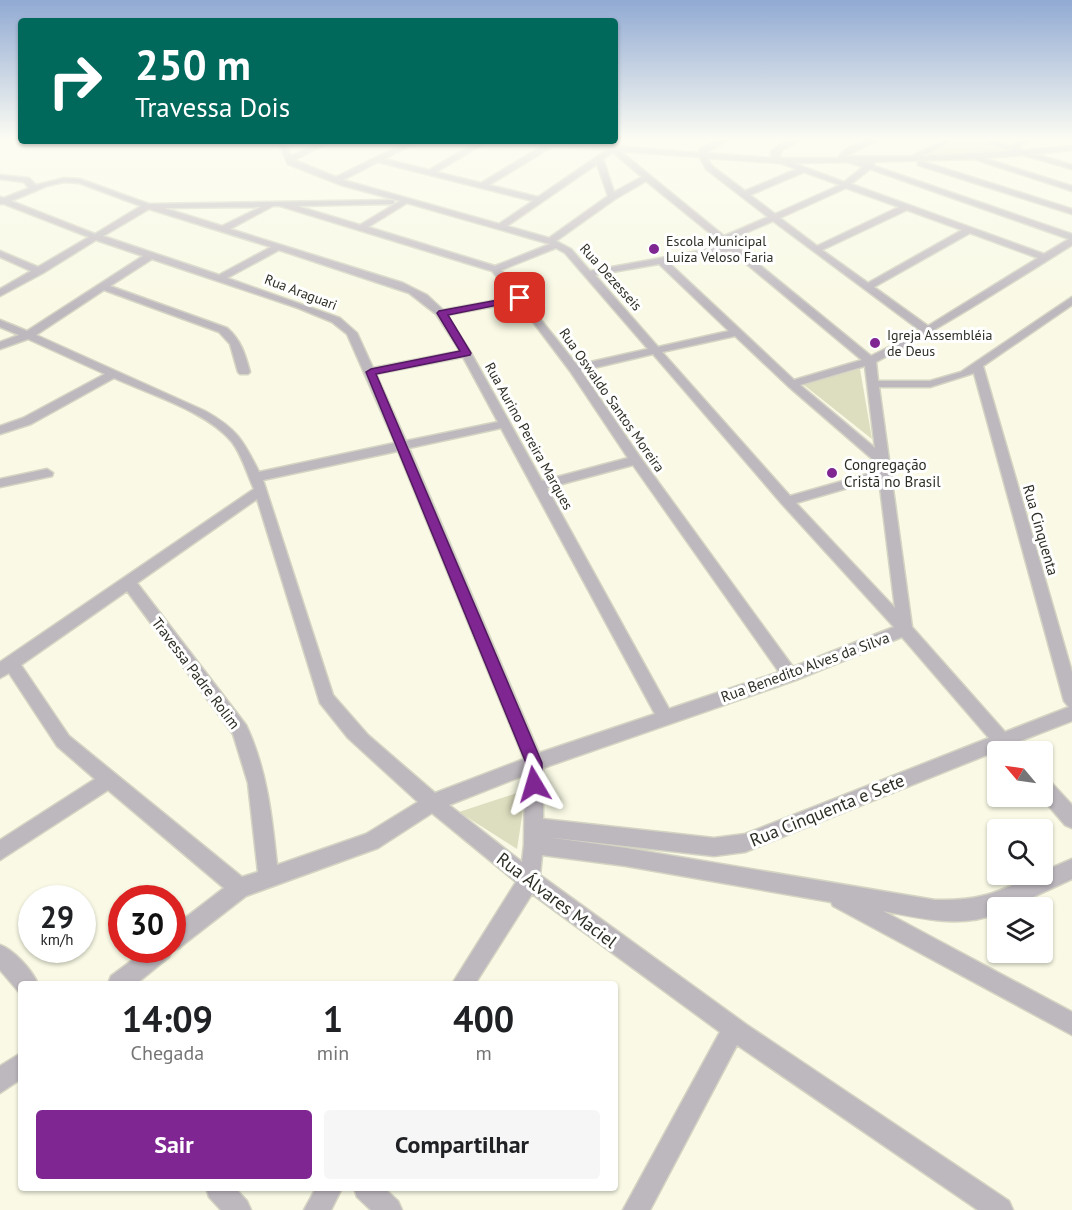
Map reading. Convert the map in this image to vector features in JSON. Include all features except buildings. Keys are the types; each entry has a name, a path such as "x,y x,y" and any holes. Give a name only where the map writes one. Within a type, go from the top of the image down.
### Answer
{"street":[{"name":"Rua Aurino Pereira Marques","path":"119,195 413,290 432,302 442,313 466,353 665,717"},
{"path":"332,203 335,195"},
{"path":"384,195 555,243"},
{"path":"521,195 539,200"},
{"path":"500,228 546,195"},
{"path":"495,269 555,243 615,195"},
{"path":"669,195 870,361"},
{"path":"746,195 816,250 928,331"},
{"path":"723,240 822,195"},
{"path":"874,195 1046,258"},
{"path":"949,195 1072,239"},
{"path":"1021,195 1072,212"},
{"name":"Rua Araguari","path":"2,200 96,237 302,306 336,320 352,333 402,445 534,763"},
{"path":"0,293 148,206 406,202"},
{"path":"361,228 406,202"},
{"path":"224,229 278,204"},
{"name":"Rua Oswaldo Santos Moreira","path":"278,204 470,260 495,269 507,279 574,369 636,460 790,675"},
{"path":"816,250 906,207"},
{"path":"867,287 969,230"},
{"path":"792,384 870,361 928,331 1046,258 1072,239"},
{"name":"Rua Dezesseis","path":"555,243 568,251 787,501 905,629 1003,741"},
{"path":"220,279 278,247"},
{"path":"587,274 732,248"},
{"path":"0,254 40,271"},
{"path":"0,346 29,335 151,255"},
{"path":"661,261 885,468 787,501"},
{"path":"102,286 223,330 235,340 244,372"},
{"path":"442,313 520,298"},
{"path":"875,384 943,382 978,367 1072,300"},
{"name":"Rua Álvares Maciel","path":"0,323 218,423 238,441 258,483 326,698 351,731 432,803 529,880 733,1030 1000,1210"},
{"path":"574,369 737,332"},
{"path":"371,372 466,353"},
{"name":"Rua Benedito Alves da Silva","path":"186,931 240,888 268,876 371,841 432,803 534,763 790,675 905,629 875,384 870,361"},
{"name":"Rua Cinquenta","path":"978,367 1072,701"},
{"path":"0,430 27,420 114,374"},
{"path":"240,888 63,741 5,668 128,582 258,483 402,445 505,424"},
{"path":"539,486 636,460"},
{"path":"0,483 46,473"},
{"name":"Travessa Padre Rolim","path":"128,582 228,714 244,741 256,777 268,876"},
{"name":"Rua Cinquenta e Sete","path":"1015,741 1072,713"},
{"name":"Rua Cinquenta e Sete","path":"534,836 714,847 745,843 987,752"},
{"path":"466,981 529,880 534,836 534,763"},
{"path":"0,852 108,780"},
{"path":"1053,798 1072,819"},
{"path":"534,836 626,857 935,910 964,911 987,908 1072,869"},
{"path":"830,893 1072,1024"},
{"path":"0,955 24,981"},
{"path":"122,981 145,963"},
{"path":"636,1210 733,1030"},
{"path":"0,1081 18,1066"},
{"path":"221,1191 238,1210"},
{"path":"317,1210 328,1191"},
{"path":"369,1191 389,1210"}],"green space":[{"path":"860,369 872,439 804,385"},
{"path":"526,790 517,849 459,812"}],"place":[{"name":"Escola Municipal Luiza Veloso Faria","path":"654,249"},
{"name":"Igreja Assembléia de Deus","path":"875,343"},
{"name":"Congregação Cristã no Brasil","path":"832,473"}],"route":[{"path":"520,298 442,313 466,353 371,372 534,763 534,784"}]}
